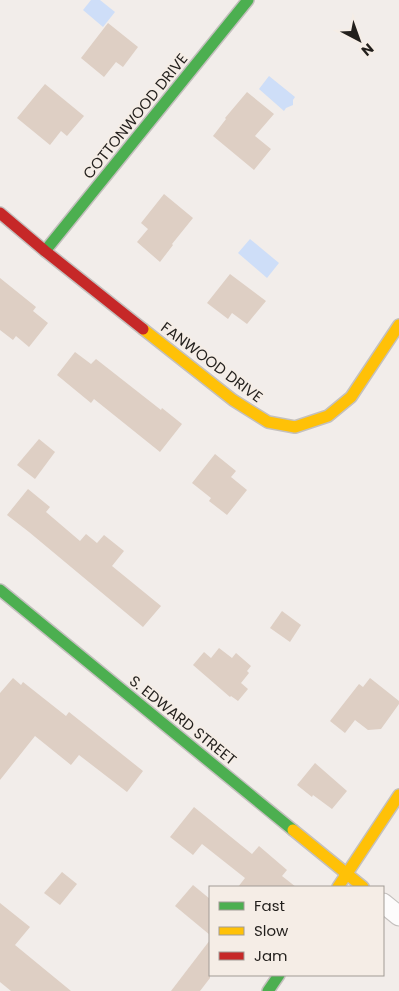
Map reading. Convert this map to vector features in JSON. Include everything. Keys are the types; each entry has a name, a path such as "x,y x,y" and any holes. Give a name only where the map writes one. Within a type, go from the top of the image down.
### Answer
{"street":[{"name":"COTTONWOOD DRIVE","path":"45,250 248,0"},
{"name":"FANWOOD DRIVE","path":"0,213 233,400 268,422 294,427 328,416 351,397 399,324"},
{"name":"S. EDWARD STREET","path":"0,590 362,886"},
{"path":"339,886 399,795"},
{"path":"384,904 399,916"},
{"path":"268,991 278,976"}],"water":[{"path":"91,0 100,0 115,12 103,27 83,10"},
{"path":"269,76 295,97 293,105 284,111 259,89"},
{"path":"250,239 279,263 267,278 238,253"}],"building":[{"path":"108,23 138,47 123,67 116,62 104,77 81,58"},
{"path":"45,84 84,116 67,136 61,131 50,145 17,118"},
{"path":"247,92 274,114 255,136 271,149 254,170 213,136 225,118"},
{"path":"164,194 193,218 160,262 137,242 148,229 141,223"},
{"path":"230,274 266,301 247,324 232,313 228,319 207,303"},
{"path":"0,278 36,307 33,311 48,323 29,347 16,336 13,340 0,330"},
{"path":"75,352 91,364 96,359 182,424 160,452 94,399 91,403 57,375"},
{"path":"39,439 55,452 35,479 17,465"},
{"path":"215,454 236,471 231,477 247,490 227,515 209,501 211,498 192,483"},
{"path":"28,489 50,507 46,512 80,541 86,534 97,543 104,535 124,551 112,566 161,606 143,627 7,515"},
{"path":"282,611 301,625 290,642 270,628"},
{"path":"219,648 232,658 236,653 251,666 247,671 249,673 241,683 248,689 238,701 230,697 193,665 204,652 211,658"},
{"path":"13,678 21,685 23,682 66,716 69,712 143,771 127,792 79,755 71,765 35,736 0,780 0,693"},
{"path":"370,678 399,701 399,704 381,729 368,730 355,720 345,733 330,721 359,684 363,687"},
{"path":"315,763 347,791 332,809 297,785"},
{"path":"194,807 252,854 259,846 287,870 282,876 295,886 239,886 245,878 202,844 193,855 170,837"},
{"path":"62,872 77,884 60,905 44,893"},
{"path":"193,885 209,898 209,934 175,906"},
{"path":"0,903 30,927 15,945 71,991 11,991 0,982"},
{"path":"209,941 210,978 200,991 171,991"}],"traffic: fast":[{"path":"45,251 248,0"},
{"path":"0,590 293,830"},
{"path":"268,991 278,976"}],"traffic: slow":[{"path":"143,329 233,400 268,422 295,427 328,416 351,397 399,325"},
{"path":"339,886 399,795"},
{"path":"293,830 362,886"}],"traffic: jam":[{"path":"0,213 143,329"}]}
